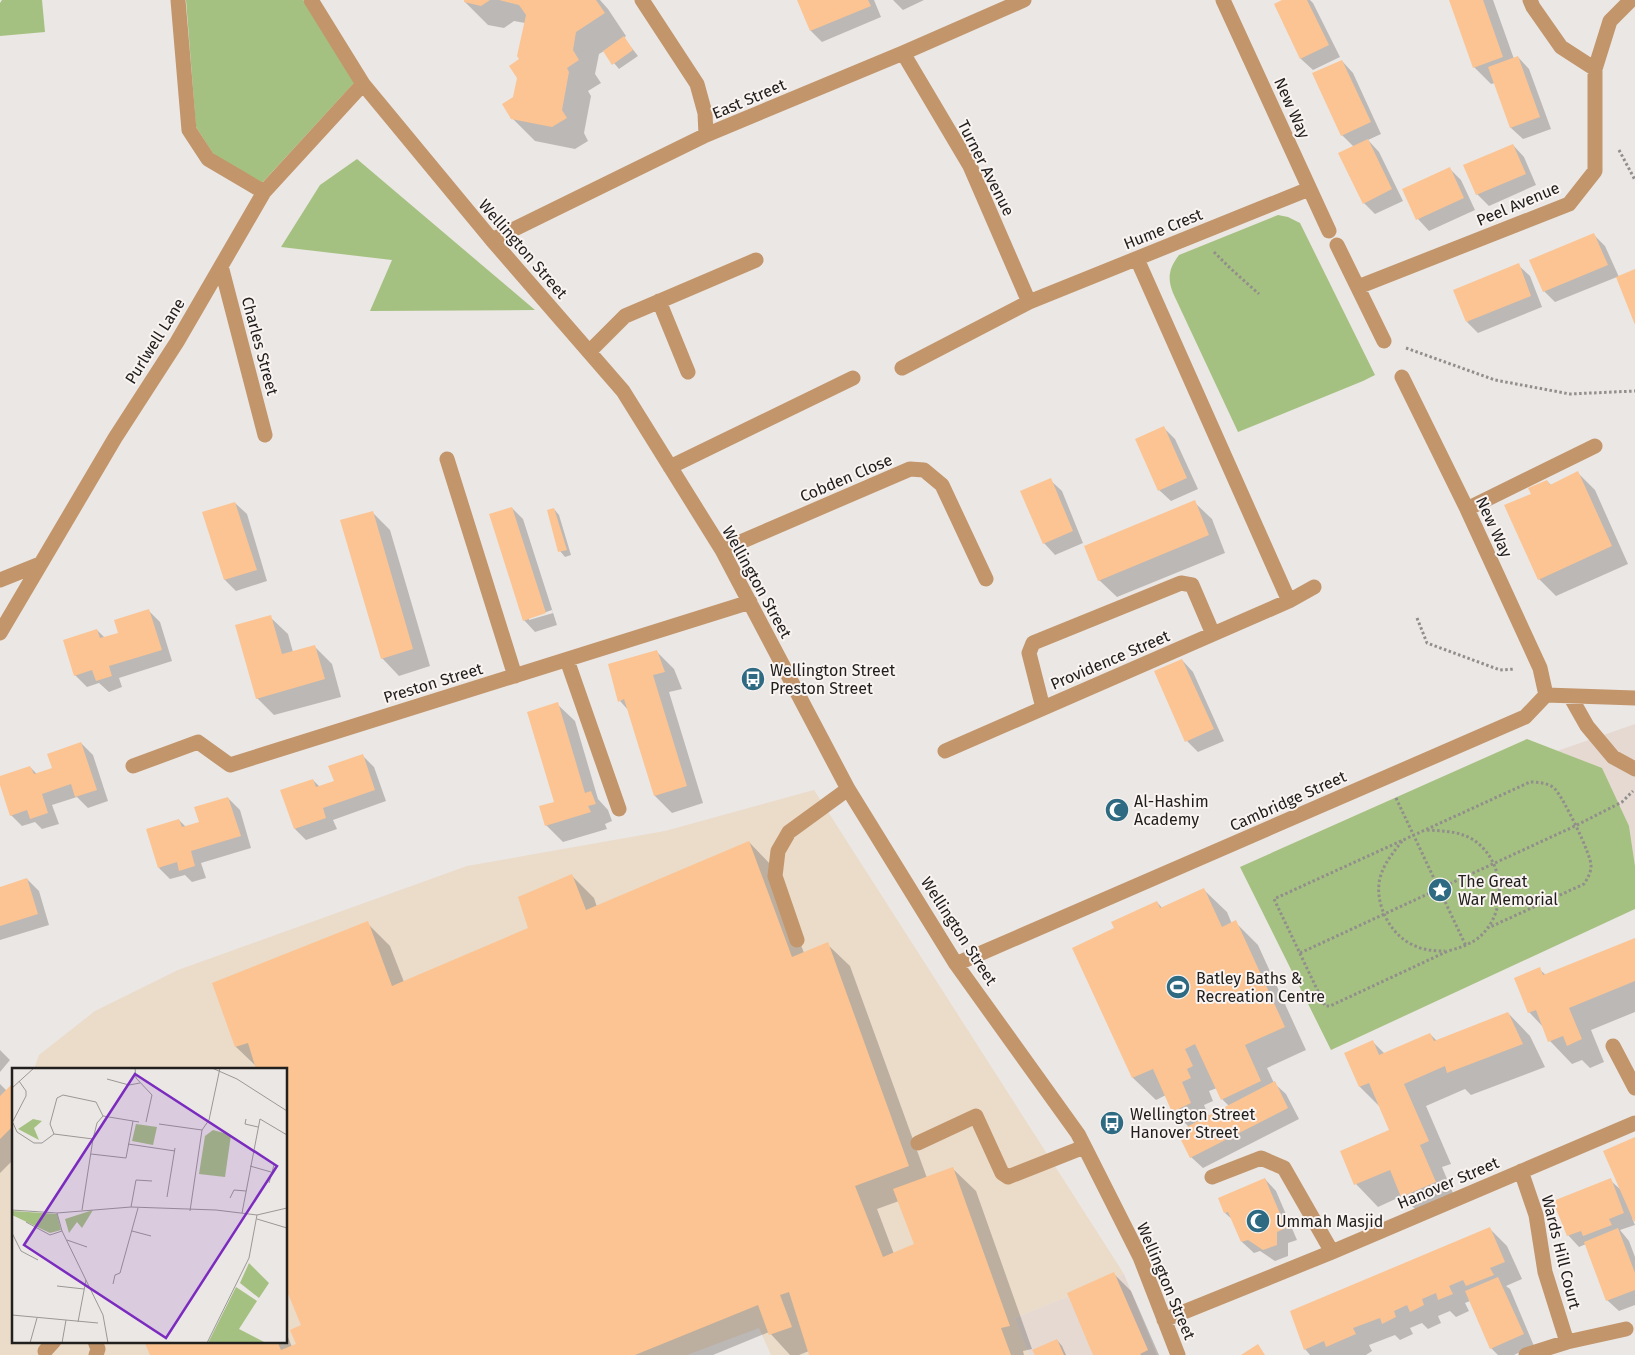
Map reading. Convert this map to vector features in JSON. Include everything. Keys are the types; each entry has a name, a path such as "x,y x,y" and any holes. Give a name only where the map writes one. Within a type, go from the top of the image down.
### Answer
{"street":[{"path":"178,0 189,130 208,159 264,192"},
{"name":"Wellington Street","path":"311,0 363,84 492,240 623,391 722,550 848,789 956,964 1072,1126 1140,1257 1178,1355"},
{"path":"642,0 698,84 705,113 706,135"},
{"name":"New Way","path":"1223,0 1330,231"},
{"path":"1530,0 1561,47 1595,69"},
{"name":"Peel Avenue","path":"1358,287 1569,204 1595,170 1595,69 1610,21 1631,0"},
{"name":"East Street","path":"492,240 706,135 903,53 1016,1"},
{"name":"Turner Avenue","path":"903,53 970,166 1030,302"},
{"name":"Purlwell Lane","path":"0,633 115,438 177,342 264,192 363,84"},
{"name":"Hume Crest","path":"902,368 1030,302 1309,189"},
{"path":"1337,245 1384,341"},
{"path":"1137,259 1289,601"},
{"path":"589,352 626,316 756,260"},
{"name":"Charles Street","path":"221,266 266,435"},
{"path":"659,301 688,372"},
{"name":"New Way","path":"1402,377 1467,509 1540,668 1546,695"},
{"path":"670,467 853,378"},
{"path":"1467,509 1595,446"},
{"path":"448,459 515,676"},
{"name":"Cobden Close","path":"722,550 910,470 924,470 942,485 986,580"},
{"path":"0,580 40,564"},
{"path":"1042,708 1029,653 1033,644 1181,583 1192,585 1213,634"},
{"name":"Providence Street","path":"945,751 1289,601 1314,587"},
{"name":"Preston Street","path":"133,766 198,742 230,765 750,602"},
{"path":"567,660 619,809"},
{"path":"1546,695 1635,698"},
{"name":"Cambridge Street","path":"956,964 1525,717 1546,695"},
{"path":"1570,696 1587,726 1613,757 1635,768"},
{"path":"797,940 775,876 778,851 790,832 848,789"},
{"path":"1613,1046 1635,1088"},
{"path":"918,1142 976,1116 1002,1173 1008,1177 1084,1147"},
{"name":"Hanover Street","path":"1164,1320 1332,1252 1635,1123"},
{"path":"1212,1177 1261,1158 1284,1168 1332,1252"},
{"name":"Wards Hill Court","path":"1521,1170 1536,1215 1545,1272 1567,1342"},
{"path":"1526,1355 1567,1342 1626,1329"}],"path":[{"path":"1208,230 1216,256 1259,294"},
{"path":"1384,341 1504,382 1570,394 1635,391"},
{"path":"1417,618 1427,643 1500,670"},
{"path":"1386,777 1466,946"},
{"path":"1427,830 1454,831 1472,839 1488,853 1497,871 1500,891 1497,911 1488,928 1466,946 1448,951 1330,1006 1325,1006 1274,899 1530,782 1546,784 1554,788 1561,796 1590,858 1592,866 1589,876 1584,884 1488,928"},
{"path":"1300,953 1575,826 1622,802 1635,789"},
{"path":"1402,840 1386,861 1380,879 1379,898 1384,914 1396,933 1411,944 1429,950 1448,951"}],"shaded area":[{"path":"1635,724 1635,866 1629,826 1557,751"},
{"path":"814,790 1124,1274 1015,1318 1029,1355 771,1355 759,1328 687,1355 0,1355 0,1103 12,1092 12,1342 288,1342 288,1068 34,1068 39,1055 95,1011 178,970 467,866 665,831"},
{"path":"1124,1274 1157,1355 1029,1355 1015,1318"}],"green space":[{"path":"2,0 42,0 45,32 0,36 0,3"},
{"path":"186,0 303,0 354,83 262,183 214,155 196,127"},
{"path":"357,159 535,310 370,311 392,260 281,247 320,185"},
{"path":"1278,215 1288,217 1300,223 1375,375 1238,432 1173,293 1170,273 1179,255"},
{"path":"1527,739 1602,768 1629,826 1635,866 1635,909 1331,1050 1240,867"}],"building":[{"path":"464,0 490,0 481,6 464,2"},
{"path":"499,0 596,0 605,13 576,32 573,50 579,60 567,68 569,72 562,110 567,118 552,127 511,119 502,104 513,97 517,78 509,66 519,59 517,56 526,15 519,5"},
{"path":"797,0 868,0 871,6 810,31"},
{"path":"1282,0 1307,0 1329,45 1300,59 1274,4"},
{"path":"1449,0 1483,0 1503,57 1473,68"},
{"path":"624,36 633,50 612,65 603,51"},
{"path":"1518,56 1540,117 1510,128 1488,67"},
{"path":"1342,60 1371,122 1341,136 1312,73"},
{"path":"1368,139 1392,189 1363,204 1338,153"},
{"path":"1513,144 1526,174 1476,195 1463,165"},
{"path":"1450,167 1464,198 1416,220 1402,189"},
{"path":"1594,233 1608,265 1543,292 1529,260"},
{"path":"1519,263 1531,296 1466,322 1453,290"},
{"path":"1635,269 1635,325 1616,277"},
{"path":"1164,426 1187,478 1158,491 1135,439"},
{"path":"1578,471 1612,546 1538,580 1504,505 1531,494 1528,488 1547,480 1550,485"},
{"path":"1051,478 1073,531 1043,544 1020,491"},
{"path":"1195,500 1209,535 1098,581 1084,546"},
{"path":"235,502 257,570 224,580 202,512"},
{"path":"512,507 546,613 523,621 489,514"},
{"path":"554,508 567,550 558,552 547,510"},
{"path":"373,511 413,649 381,659 340,520"},
{"path":"149,609 162,650 109,666 112,676 96,681 92,670 74,676 63,640 97,629 100,638 118,633 114,620"},
{"path":"271,615 282,654 315,645 325,679 256,699 235,625"},
{"path":"657,650 665,672 653,675 687,786 654,796 624,699 618,702 608,664"},
{"path":"1182,659 1214,729 1185,742 1154,671"},
{"path":"558,702 585,793 591,791 596,804 588,806 591,812 545,826 539,806 554,802 527,712"},
{"path":"81,742 97,790 75,797 71,784 42,794 48,813 30,819 27,810 10,816 0,785 0,776 30,766 34,774 52,768 47,754"},
{"path":"363,754 375,790 323,808 326,818 294,829 280,790 313,779 316,787 334,781 328,766"},
{"path":"228,797 241,836 191,851 195,866 179,871 177,862 158,868 146,829 179,819 182,827 199,822 194,807"},
{"path":"749,841 792,957 828,942 909,1166 855,1186 883,1257 914,1244 893,1189 953,1167 1010,1326 1001,1328 1011,1355 809,1355 789,1292 780,1295 792,1327 769,1335 758,1305 635,1355 150,1355 144,1342 277,1342 281,1350 296,1344 290,1330 301,1325 288,1294 288,1068 256,1068 248,1043 235,1047 212,983 368,921 392,986 528,928 518,897 572,874 586,910"},
{"path":"27,878 38,914 0,926 0,887"},
{"name":"Batley Baths & Recreation Centre","path":"1204,888 1222,927 1236,920 1285,1027 1245,1045 1261,1081 1221,1100 1195,1044 1185,1049 1193,1066 1187,1069 1191,1078 1182,1082 1191,1103 1172,1112 1153,1069 1132,1078 1072,948 1114,928 1111,922 1157,901 1160,908"},
{"path":"1635,938 1635,981 1569,1008 1582,1039 1567,1046 1563,1036 1548,1042 1536,1010 1528,1013 1514,978 1540,967 1543,975"},
{"path":"1508,1012 1523,1044 1447,1073 1445,1066 1404,1084 1429,1141 1420,1145 1436,1182 1401,1197 1390,1170 1354,1185 1340,1151 1389,1130 1369,1083 1359,1087 1344,1053 1373,1040 1379,1055 1430,1033 1434,1041"},
{"path":"1275,1081 1288,1108 1190,1158 1177,1132"},
{"path":"12,1084 12,1127 0,1139 0,1096"},
{"path":"1635,1137 1635,1221 1634,1222 1603,1151"},
{"name":"Ummah Masjid","path":"1265,1178 1286,1228 1277,1232 1277,1245 1263,1250 1248,1240 1241,1242 1228,1212 1224,1213 1218,1198"},
{"path":"1611,1178 1624,1213 1609,1219 1612,1225 1583,1236 1581,1231 1567,1236 1553,1201"},
{"path":"1490,1227 1505,1262 1490,1268 1494,1275 1466,1286 1463,1280 1449,1286 1453,1294 1438,1300 1436,1293 1422,1299 1424,1305 1410,1312 1407,1305 1394,1311 1396,1317 1382,1324 1380,1318 1353,1328 1356,1334 1326,1347 1324,1341 1304,1350 1290,1311"},
{"path":"1618,1228 1635,1273 1635,1290 1606,1301 1584,1242"},
{"path":"1114,1272 1148,1350 1141,1355 1093,1355 1067,1293"},
{"path":"1498,1277 1524,1334 1490,1349 1465,1291"},
{"path":"1057,1339 1064,1355 1035,1355 1032,1350"},
{"path":"1258,1344 1265,1355 1241,1355"}],"place":[{"name":"Wellington Street Preston Street","path":"753,679"},
{"name":"Al-Hashim Academy","path":"1117,810"},
{"name":"The Great War Memorial","path":"1440,890"},
{"name":"Batley Baths & Recreation Centre","path":"1178,987"},
{"name":"Wellington Street Hanover Street","path":"1112,1123"},
{"name":"Ummah Masjid","path":"1258,1221"}]}
